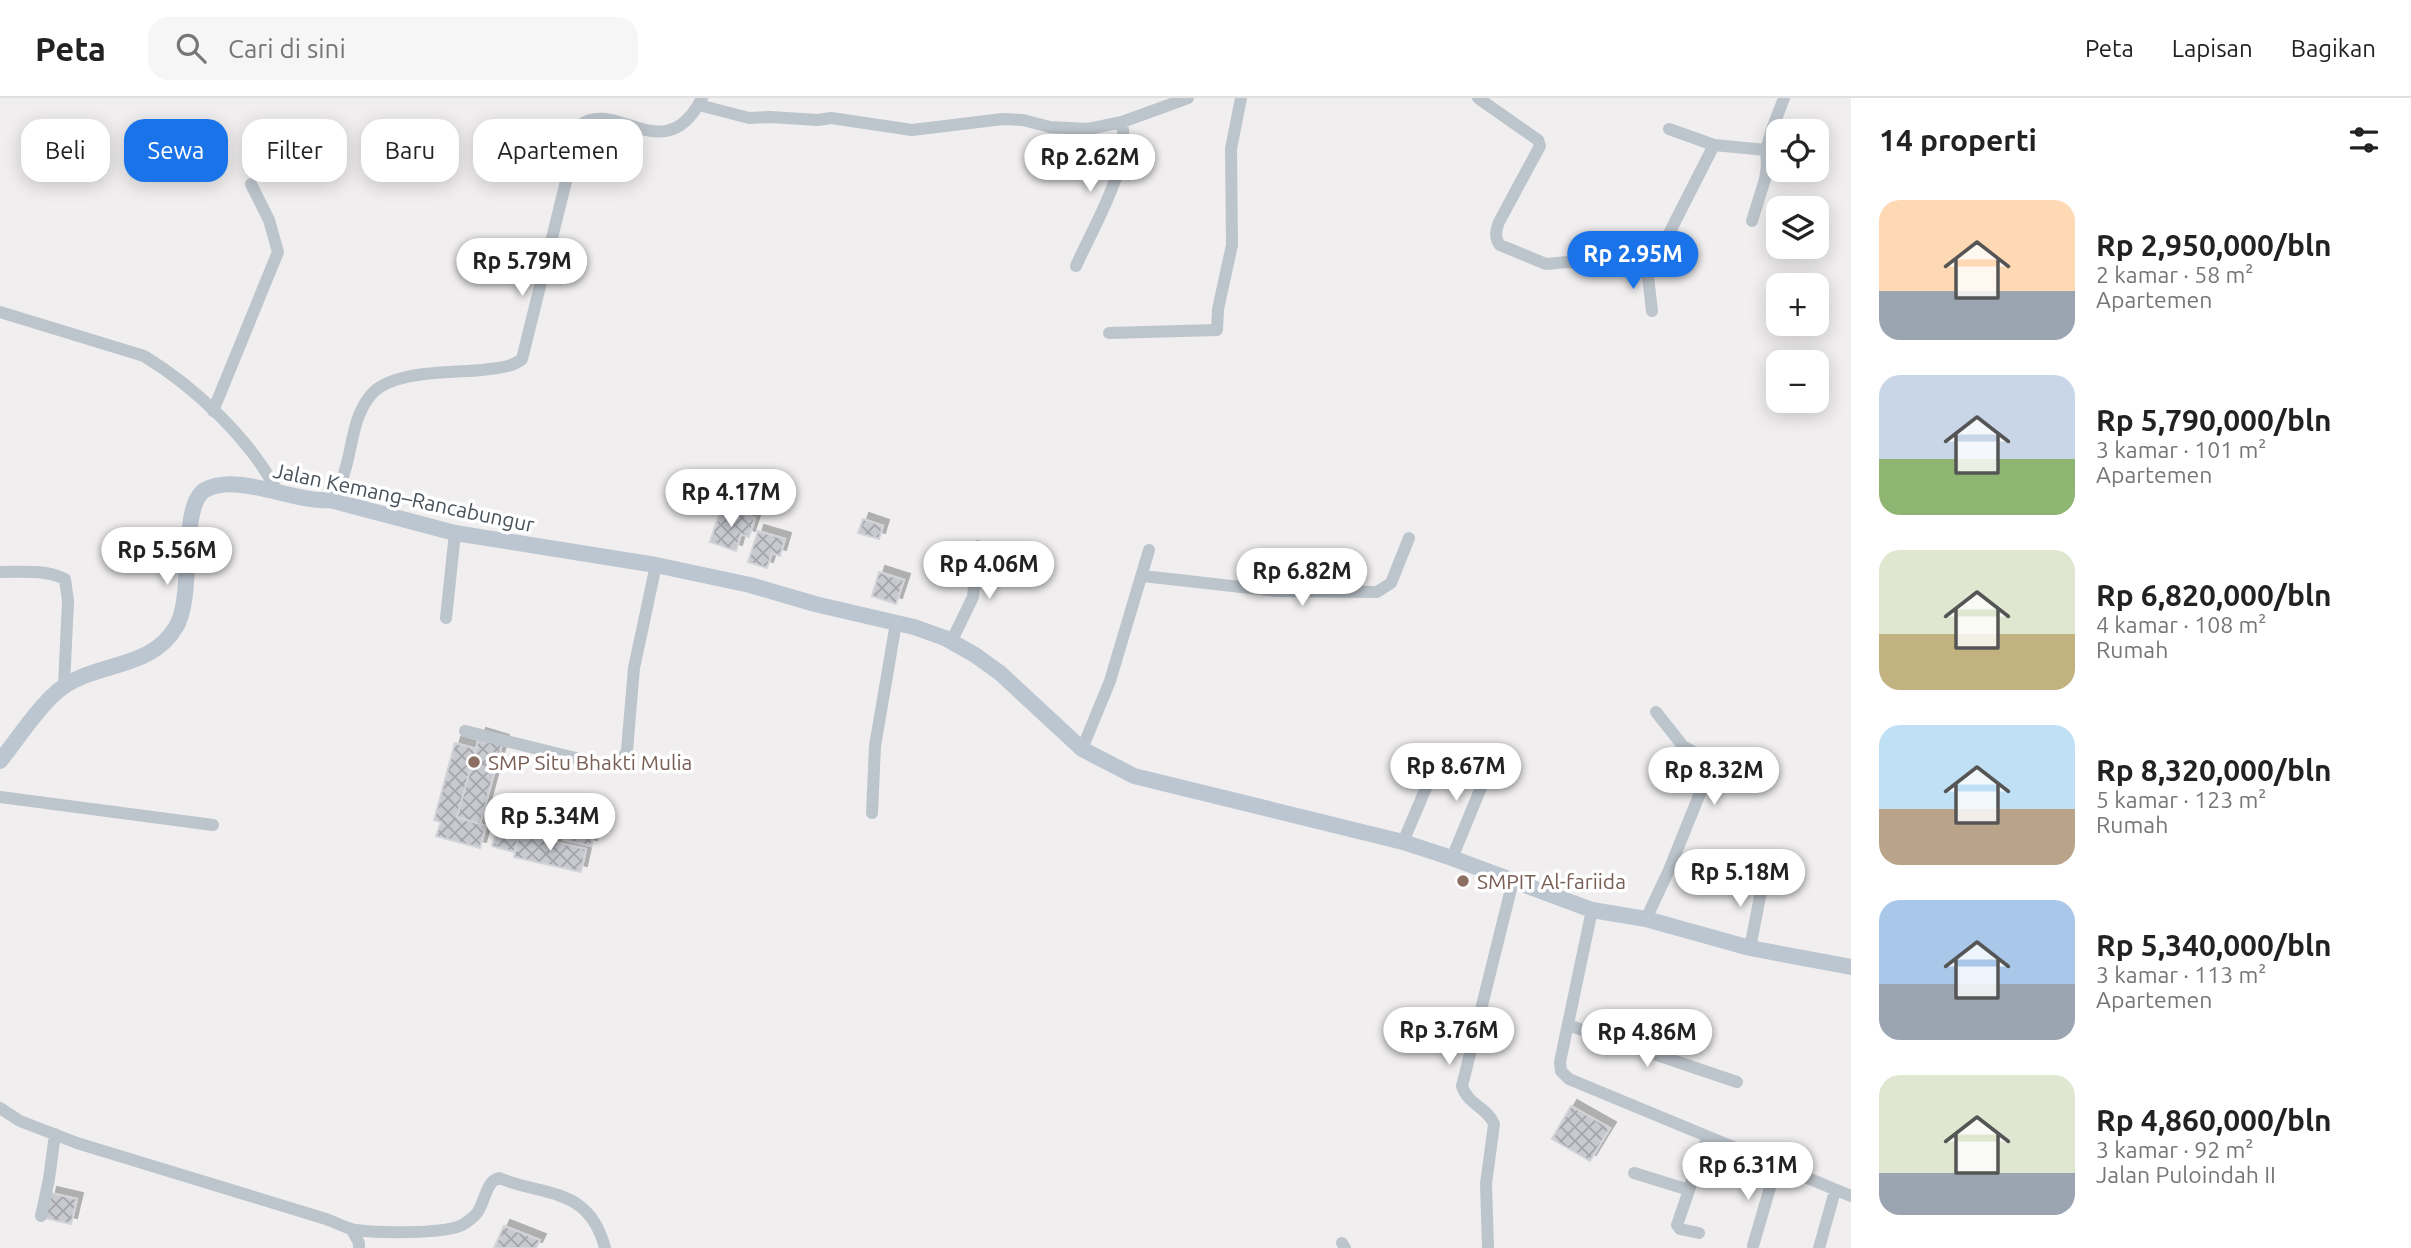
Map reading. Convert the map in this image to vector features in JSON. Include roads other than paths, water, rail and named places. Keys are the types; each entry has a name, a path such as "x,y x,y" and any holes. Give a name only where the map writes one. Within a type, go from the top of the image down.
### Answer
{"street":[{"path":"330,500 343,477 358,414 370,395 381,386 400,378 499,368 516,364 522,359 580,125 596,116 653,131 668,131 684,123 701,102 749,118 831,118 912,130 1003,119 1023,120 1049,127 1088,129 1122,122 1188,98"},
{"path":"1110,333 1217,330 1232,245 1231,149 1241,98"},
{"path":"1478,98 1538,140 1540,146 1499,222 1496,233 1500,245 1546,264 1568,262 1636,271 1647,268 1654,263 1714,145"},
{"path":"1777,119 1784,98"},
{"path":"1076,266 1121,165 1124,143 1122,122"},
{"path":"1669,129 1714,145 1766,150"},
{"path":"1752,221 1766,170"},
{"path":"214,411 278,252 269,220 251,184"},
{"path":"1647,268 1653,311"},
{"path":"0,312 144,356 166,369 214,411 245,443 277,491"},
{"name":"Jalan Kemang–Rancabungur","path":"0,761 50,699 64,686 83,675 137,659 170,637 183,609 194,501 203,491 218,485 250,486 311,499 330,500 454,533 656,565 750,585 895,623 951,642 1000,673 1082,749 1134,776 1403,842 1592,910 1646,919 1750,948 1851,967"},
{"path":"446,618 454,533"},
{"path":"1143,576 1276,591 1377,593 1391,583 1409,538"},
{"path":"951,642 973,597 978,546"},
{"path":"1082,749 1110,681 1149,550"},
{"path":"465,732 596,763 611,766 618,764 627,750 634,668 656,565"},
{"path":"0,572 55,574 65,579 68,601 64,686"},
{"path":"872,813 875,746 895,623"},
{"path":"1646,919 1670,870 1711,766 1708,761 1684,746 1657,712"},
{"path":"1403,842 1442,750"},
{"path":"1452,858 1492,761"},
{"path":"0,797 213,825"},
{"path":"1750,948 1764,876"},
{"path":"1488,1248 1486,1184 1494,1124 1492,1118 1465,1096 1462,1086 1513,881"},
{"path":"1592,910 1560,1062 1561,1071 1569,1079 1851,1196"},
{"path":"1568,1025 1737,1082"},
{"path":"0,1108 20,1121 55,1134 181,1176 326,1219 352,1230 420,1231 460,1226 476,1214 487,1194 489,1183 499,1178 545,1190 574,1202 590,1213 601,1230 605,1248"},
{"path":"41,1216 55,1134"},
{"path":"1699,1233 1677,1225 1707,1138"},
{"path":"1753,1246 1776,1167"},
{"path":"1634,1173 1689,1190"},
{"path":"1819,1248 1835,1191"},
{"path":"352,1230 359,1245"}],"place":[{"name":"SMP Situ Bhakti Mulia","path":"474,762"},
{"name":"SMPIT Al-fariida","path":"1463,881"}]}
